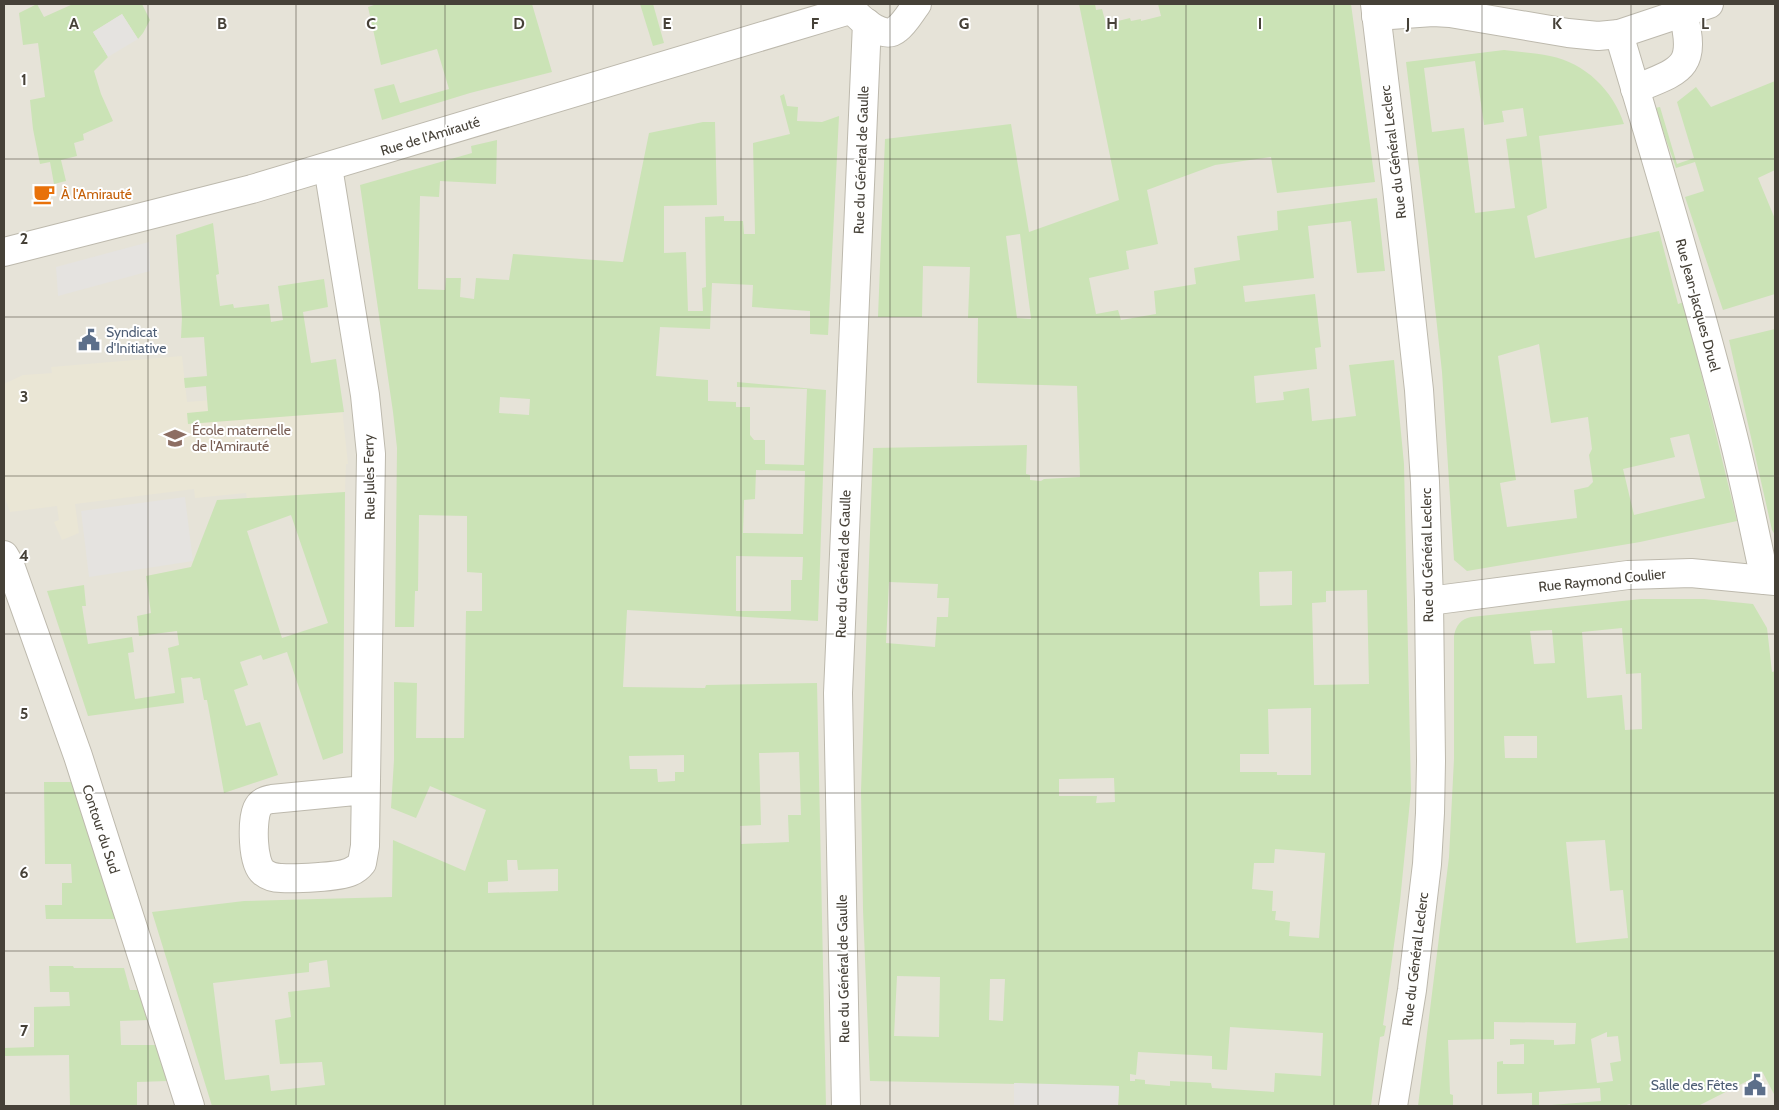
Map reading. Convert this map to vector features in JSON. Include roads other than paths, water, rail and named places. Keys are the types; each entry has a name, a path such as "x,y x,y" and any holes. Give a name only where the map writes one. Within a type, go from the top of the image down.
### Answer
{"street":[{"path":"857,12 881,31 894,32 917,4"},
{"path":"1375,10 1450,12 1568,33 1598,36 1619,34 1709,4"},
{"name":"Rue du Général Leclerc","path":"1375,10 1398,188 1419,390 1425,482 1431,761 1427,856 1412,990 1393,1106"},
{"name":"Rue de l'Amirauté","path":"4,252 227,196 857,12"},
{"name":"Rue du Général de Gaulle","path":"846,1106 838,693 857,12"},
{"path":"1635,88 1672,74 1681,66 1689,46 1683,13"},
{"name":"Rue Jean-Jacques Druel","path":"1619,34 1666,191 1725,402 1770,580"},
{"name":"Rue Jules Ferry","path":"328,167 365,394 371,454 364,856 362,863 357,869 340,875 281,878 270,877 261,871 254,852 255,817 257,808 261,803 272,799 365,790"},
{"name":"Contour du Sud","path":"4,555 10,565 75,747 190,1106"},
{"name":"Rue Raymond Coulier","path":"1428,600 1628,575 1691,573 1770,580"}],"place":[{"name":"À l'Amirauté","path":"44,194"},
{"name":"Syndicat d'Initiative","path":"89,340"},
{"name":"École maternelle de l'Amirauté","path":"175,438"},
{"name":"Salle des Fêtes","path":"1755,1085"}]}
